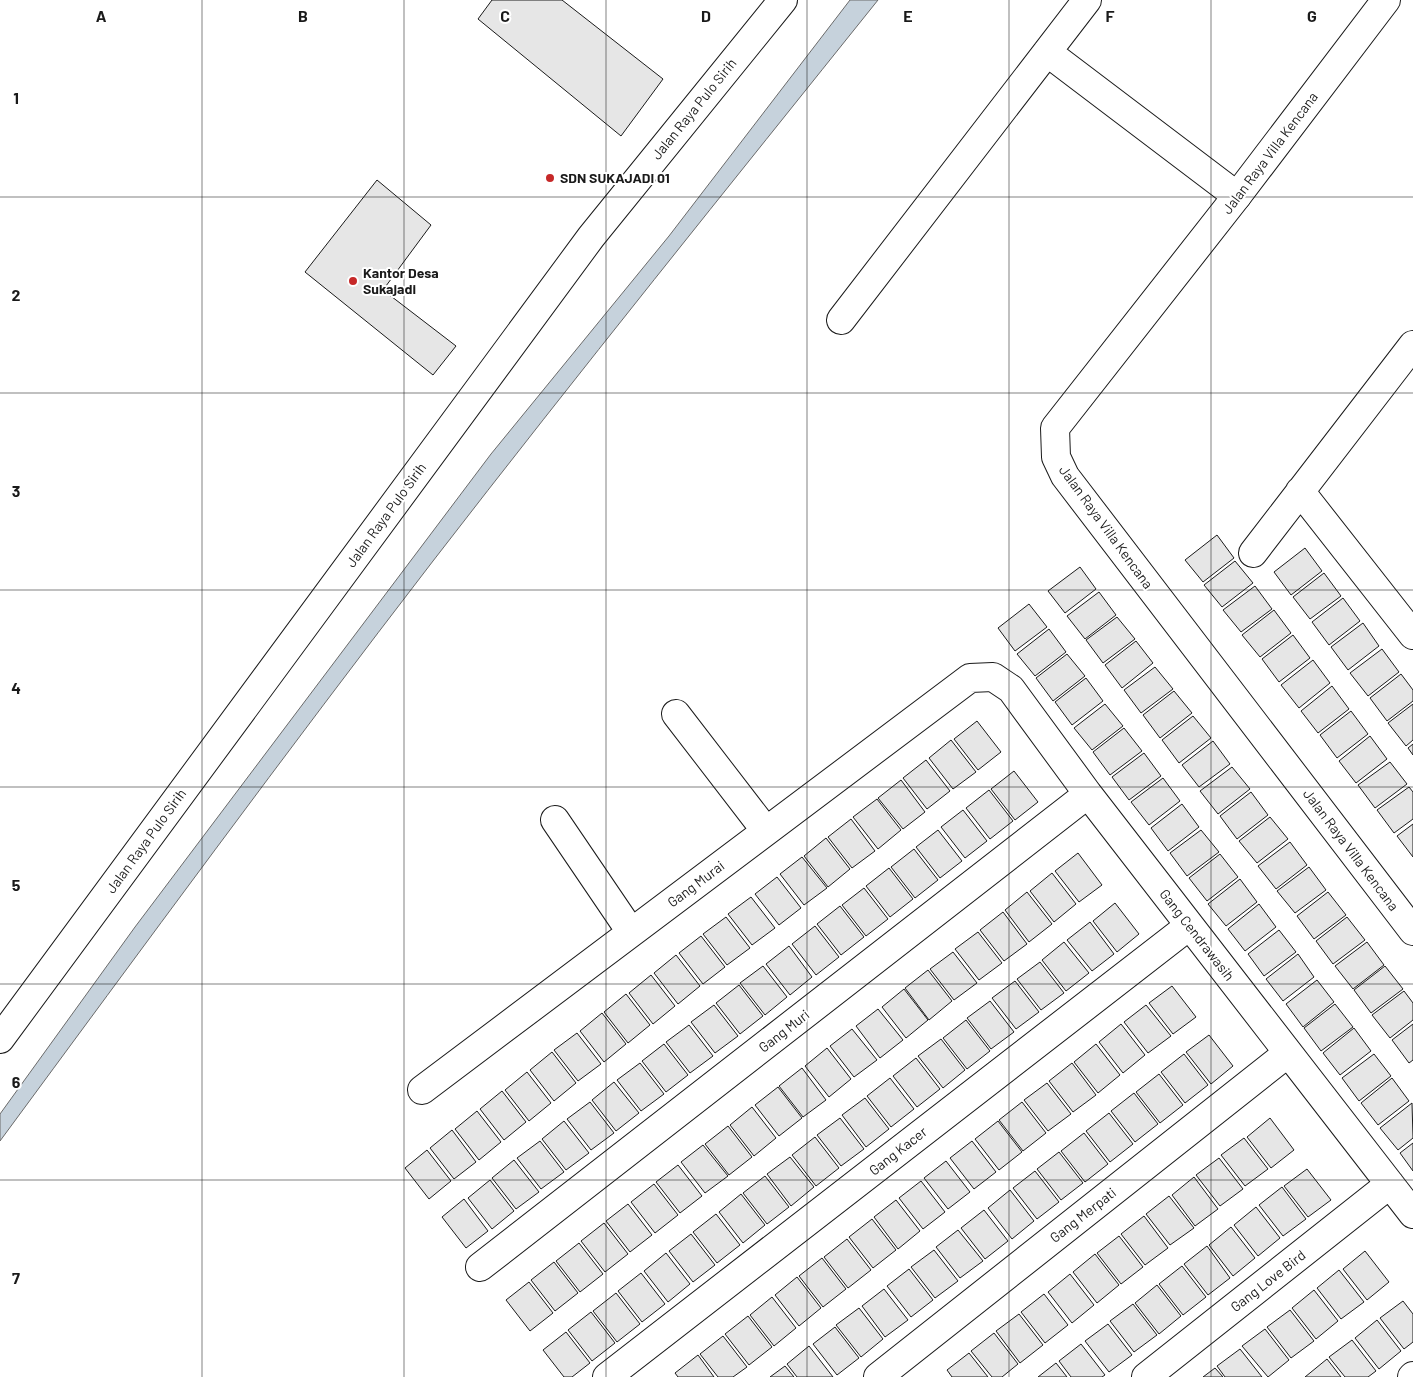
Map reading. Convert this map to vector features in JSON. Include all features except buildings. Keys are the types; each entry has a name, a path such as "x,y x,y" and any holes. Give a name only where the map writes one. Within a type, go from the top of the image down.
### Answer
{"street":[{"name":"Jalan Raya Pulo Sirih","path":"0,1039 591,237 783,0"},
{"path":"841,320 1087,0"},
{"name":"Jalan Raya Villa Kencana","path":"1386,0 1237,196 1055,428 1056,457 1071,484 1413,931"},
{"path":"1047,52 1237,196"},
{"path":"1253,552 1412,347"},
{"path":"1300,491 1413,636"},
{"name":"Gang Cendrawasih","path":"970,678 992,677 1011,689 1088,794 1413,1214"},
{"name":"Gang Murai","path":"422,1090 970,678"},
{"path":"676,714 766,831"},
{"name":"Gang Muri","path":"480,1267 1088,794"},
{"path":"555,820 631,932"},
{"name":"Gang Kacer","path":"608,1377 1190,926"},
{"name":"Gang Merpati","path":"878,1377 1288,1053"},
{"name":"Gang Love Bird","path":"1146,1377 1390,1184"}],"shaded area":[{"path":"850,0 878,0 599,349 433,561 269,777 0,1141 0,1114 135,927 491,454 669,236"}],"place":[{"name":"SDN SUKAJADI 01","path":"550,178"},
{"name":"Kantor Desa Sukajadi","path":"353,281"}]}
